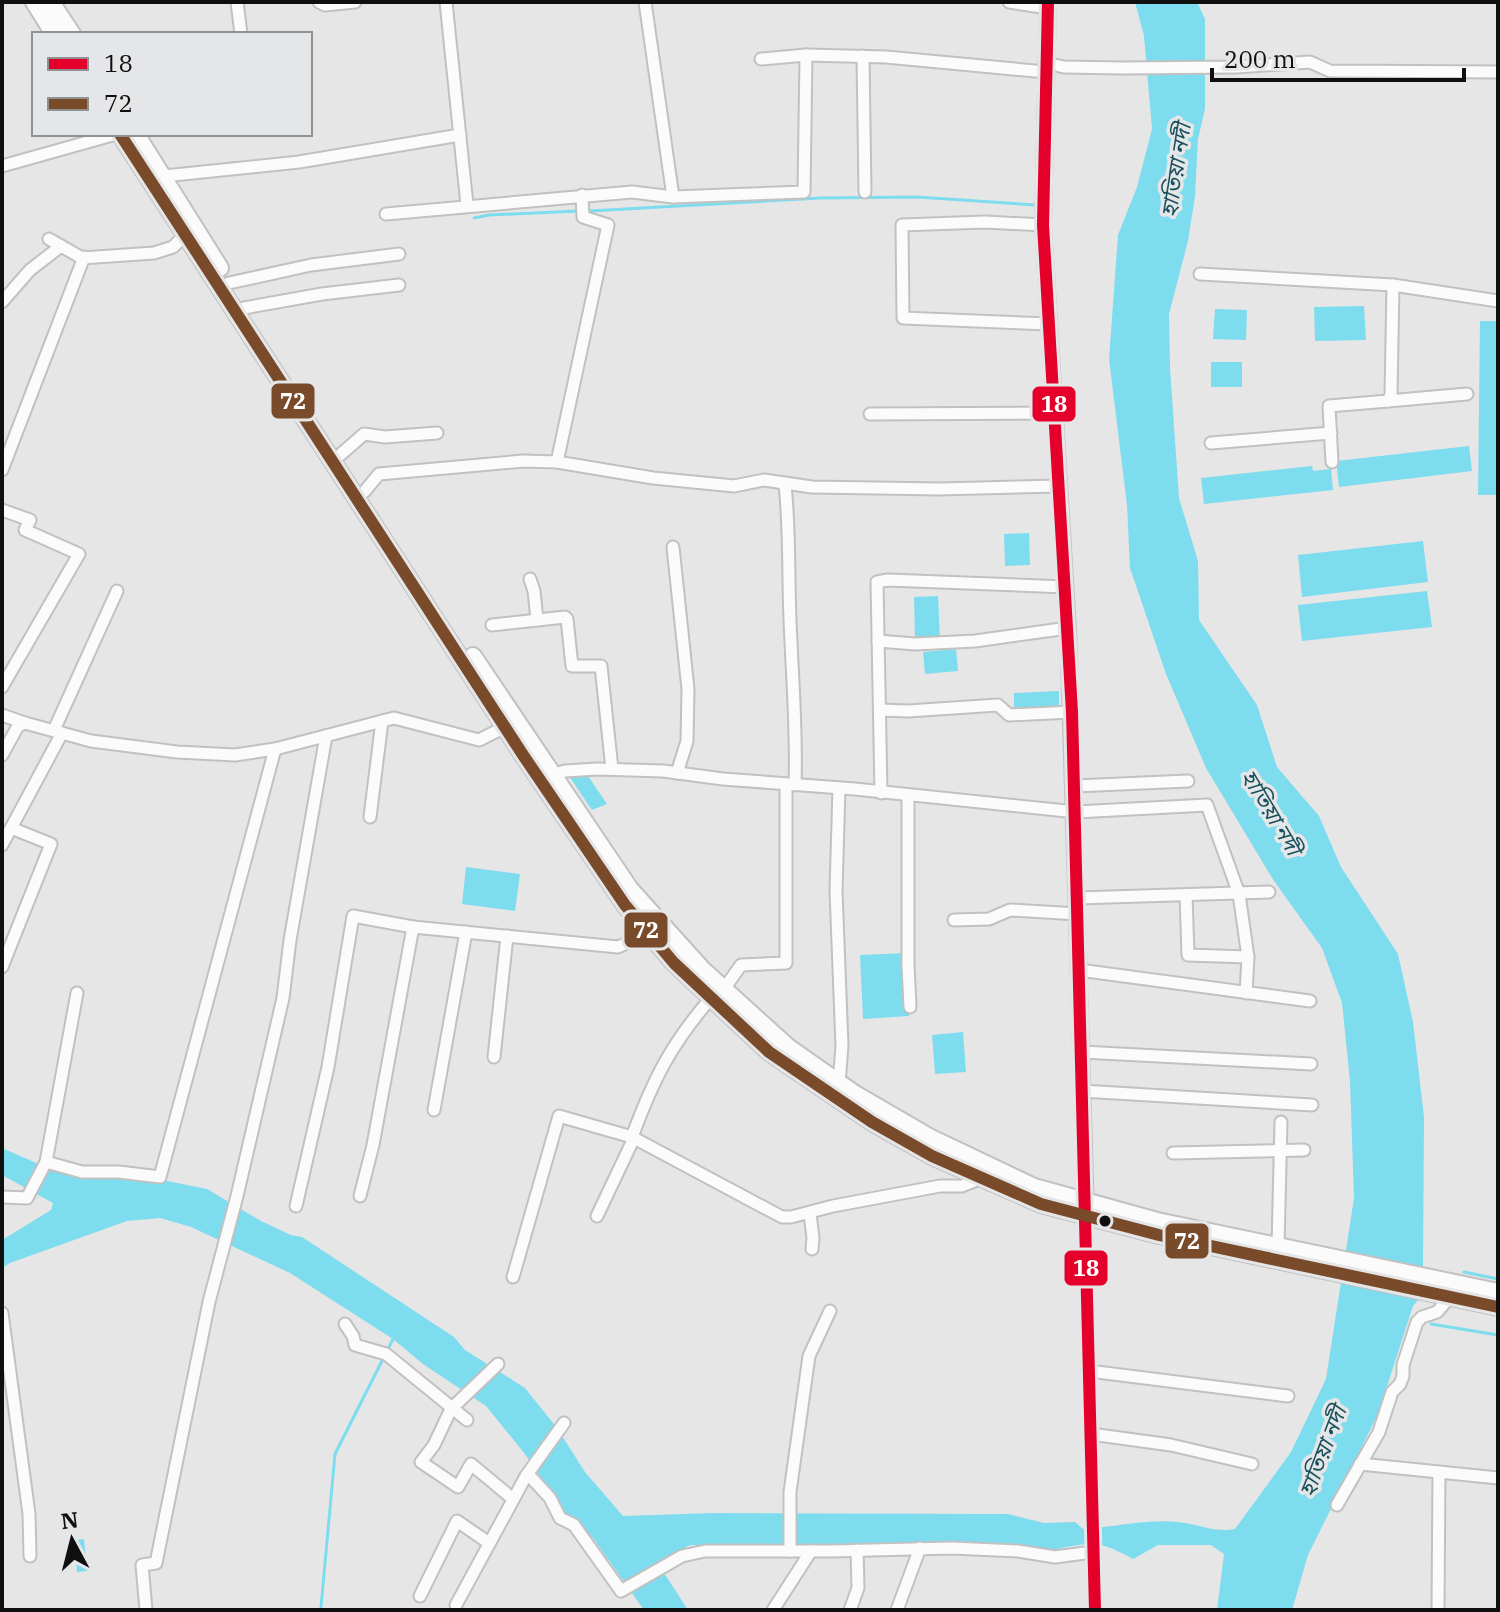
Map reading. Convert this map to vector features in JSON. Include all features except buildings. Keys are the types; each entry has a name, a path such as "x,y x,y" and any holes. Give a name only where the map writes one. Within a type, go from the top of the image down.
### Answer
{"highway":[{"path":"34,2 53,32"},
{"path":"51,2 71,32"},
{"path":"119,136 582,844 674,963 839,1083 942,1143 1085,1209 1449,1292 1498,1307"},
{"path":"137,136 244,308 364,492 630,889 703,970 718,994 769,1052 872,1122 932,1156 1041,1204 1157,1221 1278,1246 1306,1259"},
{"path":"1449,1292 1498,1292"}],"main road":[{"path":"1048,5 1043,225 1072,712 1085,1209"}],"street":[{"path":"237,2 241,32"},
{"path":"319,2 325,5 355,2"},
{"path":"446,2 467,205"},
{"path":"645,2 673,197"},
{"path":"1009,2 1048,5"},
{"path":"386,214 632,192 673,197 804,192 806,55"},
{"path":"761,59 806,55 863,56 1046,68 1236,67 1310,62 1330,71 1498,72"},
{"path":"863,56 865,192"},
{"path":"164,176 299,162 460,135"},
{"path":"2,166 111,136"},
{"path":"557,462 608,225 583,217 582,195"},
{"path":"1043,225 985,222 902,225 903,318 1049,324"},
{"path":"49,239 84,257 154,253 173,247 185,235"},
{"path":"2,302 30,270 61,246"},
{"path":"229,283 311,265 399,254"},
{"path":"2,470 84,257"},
{"path":"1200,274 1393,285 1498,301"},
{"path":"244,308 399,285"},
{"path":"1388,401 1391,395 1393,285"},
{"path":"1332,462 1329,406 1467,394"},
{"path":"870,414 1054,413"},
{"path":"340,455 364,434 385,437 437,433"},
{"path":"1211,443 1331,433"},
{"path":"364,492 379,474 523,461 557,462 734,486 764,480 785,485 940,489 1058,486"},
{"path":"597,1216 633,1138 650,1088 685,1028 741,965 786,963 795,695 789,585 791,545 785,485"},
{"path":"2,510 30,520 25,530 79,554 2,687"},
{"path":"673,547 688,689 687,741 677,773"},
{"path":"530,579 537,620"},
{"path":"881,793 877,582 1066,587"},
{"path":"2,845 58,732 117,591"},
{"path":"492,625 567,619 572,666 601,666 612,769"},
{"path":"878,641 915,644 975,641 1068,628"},
{"path":"880,710 998,705 1009,715 1072,712"},
{"path":"2,715 91,741 177,752 235,755 275,749 382,721 403,719 479,740 505,727"},
{"path":"370,817 382,721"},
{"path":"2,755 18,726 25,723"},
{"path":"146,1610 142,1565 156,1563 209,1302 283,998 290,940 326,736"},
{"path":"45,1163 82,1172 160,1177 275,749"},
{"path":"552,775 565,771 612,769 677,773 1076,812 1207,805 1239,894 1248,957 1246,993"},
{"path":"1075,786 1188,781"},
{"path":"839,788 836,891 842,1046 839,1083"},
{"path":"908,796 910,1007"},
{"path":"2,967 51,844 11,828"},
{"path":"1078,898 1269,892"},
{"path":"1186,895 1188,955 1248,957"},
{"path":"954,920 989,919 1010,910 1078,914"},
{"path":"296,1206 328,1067 353,916 413,927 618,947 644,928"},
{"path":"360,1196 373,1145 413,927"},
{"path":"434,1110 466,932"},
{"path":"494,1057 507,936"},
{"path":"1079,970 1310,1001"},
{"path":"2,1197 27,1198 45,1163 77,993"},
{"path":"1082,1052 1311,1064"},
{"path":"1082,1091 1312,1105"},
{"path":"513,1277 559,1116 633,1138 776,1215 791,1217 810,1214 833,1206 940,1186 962,1186 982,1178"},
{"path":"1278,1246 1281,1122"},
{"path":"1173,1153 1304,1150"},
{"path":"1085,1209 1095,1610"},
{"path":"810,1214 812,1249"},
{"path":"1337,1505 1379,1432 1392,1392 1400,1384 1417,1322 1437,1312 1449,1292"},
{"path":"790,1550 793,1463 809,1356 830,1311"},
{"path":"2,1313 29,1514 30,1556"},
{"path":"345,1324 355,1345 386,1354 467,1420"},
{"path":"497,1365 451,1409 434,1445 421,1462 458,1487 471,1464 513,1499"},
{"path":"1089,1371 1288,1396"},
{"path":"456,1605 529,1471 563,1425"},
{"path":"1091,1434 1171,1445 1252,1464"},
{"path":"1360,1464 1498,1478"},
{"path":"529,1471 550,1498 560,1518 574,1525 621,1591 682,1556 705,1551 920,1548 1018,1551 1055,1557 1093,1549"},
{"path":"1438,1610 1439,1472"},
{"path":"420,1596 457,1521 489,1543"},
{"path":"897,1610 920,1548"},
{"path":"850,1610 858,1588 857,1550"},
{"path":"773,1610 811,1551"}],"water":[{"name":"হাতিয়া নদী","path":"1135,2 1197,2 1205,19 1205,109 1198,139 1195,196 1188,241 1169,314 1179,498 1198,561 1199,620 1257,705 1277,767 1319,816 1341,867 1398,954 1413,1022 1424,1117 1423,1266 1419,1299 1413,1306 1378,1414 1308,1555 1292,1610 1217,1610 1224,1554 1211,1545 1158,1545 1133,1559 1092,1544 1048,1551 690,1545 657,1562 688,1610 644,1610 593,1538 566,1514 525,1454 486,1406 423,1364 393,1339 290,1273 191,1227 160,1218 127,1221 2,1268 2,1240 51,1210 53,1203 2,1175 2,1148 41,1165 152,1178 207,1189 261,1221 302,1237 454,1337 465,1350 525,1388 557,1428 585,1472 623,1516 714,1513 1008,1514 1044,1523 1075,1522 1083,1529 1166,1521 1220,1530 1235,1529 1291,1452 1326,1379 1354,1198 1350,1081 1342,1003 1322,948 1274,881 1206,768 1166,674 1130,568 1127,505 1109,359 1118,235 1137,187 1152,129 1144,36"},
{"path":"1364,306 1366,340 1315,341 1314,307"},
{"path":"1215,309 1247,310 1246,340 1213,339"},
{"path":"1480,321 1498,321 1498,495 1478,495"},
{"path":"1211,362 1242,362 1242,387 1211,387"},
{"path":"1469,446 1472,471 1339,487 1336,461"},
{"path":"1312,466 1313,471 1331,469 1333,490 1204,504 1201,478"},
{"path":"1029,533 1030,565 1005,566 1004,534"},
{"path":"1423,541 1428,582 1302,597 1298,555"},
{"path":"1427,591 1432,627 1302,641 1298,605"},
{"path":"938,596 940,639 915,640 914,597"},
{"path":"956,649 958,671 925,674 923,652"},
{"path":"1059,691 1059,708 1014,710 1014,693"},
{"path":"586,773 607,804 592,810 569,776"},
{"path":"466,867 520,874 515,911 462,904"},
{"path":"905,953 909,1016 863,1019 860,955"},
{"path":"963,1032 966,1072 935,1074 932,1035"},
{"path":"84,1539 87,1571 77,1572 75,1540"}],"waterway":[{"path":"589,211 820,198 917,197 1036,205"},
{"path":"474,218 578,211"},
{"path":"1464,1272 1498,1279"},
{"path":"1431,1324 1498,1335"},
{"path":"321,1607 335,1454 393,1339"}],"transit line":[{"name":"18","path":"1048,2 1043,225 1072,712 1095,1610"},
{"name":"72","path":"121,136 523,755 625,905 674,963 769,1052 872,1122 932,1156 1041,1204 1159,1235 1498,1307"}]}
